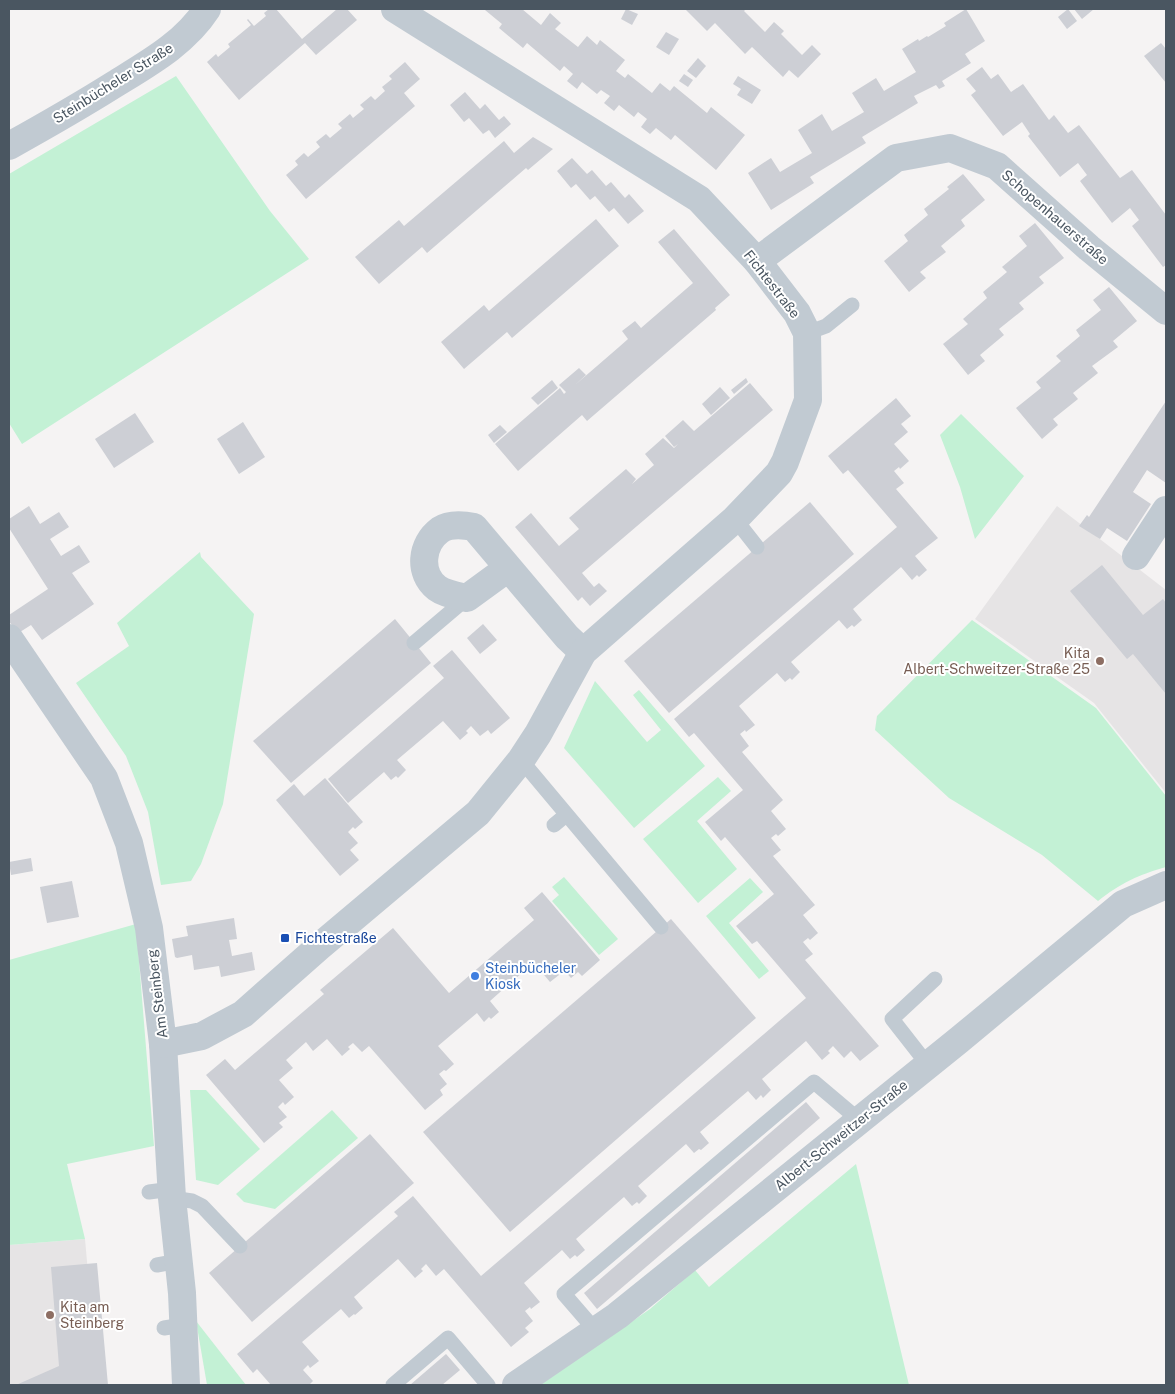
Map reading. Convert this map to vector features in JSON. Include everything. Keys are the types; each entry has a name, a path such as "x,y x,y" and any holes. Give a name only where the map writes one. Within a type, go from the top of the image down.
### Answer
{"street":[{"name":"Steinbücheler Straße","path":"9,146 72,111 166,52 198,23 207,9"},
{"name":"Fichtestraße","path":"163,1044 202,1036 243,1014 320,946 478,813 521,760 538,734 583,652 735,519 779,473 785,462 808,400 807,333 797,313 757,260 699,199 408,12"},
{"name":"Schopenhauerstraße","path":"757,260 896,158 950,148 997,166 1089,248 1166,311"},
{"path":"1136,556 1166,510"},
{"path":"508,568 467,598 438,588 426,574 423,559 426,547 440,530 462,524 474,527 567,637 583,652"},
{"name":"Am Steinberg","path":"9,638 104,778 129,843 150,928 163,1044 164,1193 168,1263 174,1327 186,1385"},
{"name":"Albert-Schweitzer-Straße","path":"516,1385 617,1316 928,1065 1123,904 1166,885"}],"lane":[{"path":"807,333 826,326 852,305"},
{"path":"735,519 757,547"},
{"path":"414,643 467,598"},
{"path":"521,760 661,927"},
{"path":"554,826 566,815"},
{"path":"928,1065 892,1019 935,979"},
{"path":"596,1331 564,1294 814,1082 859,1120"},
{"path":"164,1193 202,1206 240,1246"},
{"path":"393,1385 448,1338 488,1385"}],"shaded area":[{"name":"Kita Albert-Schweitzer-Straße 25","path":"1057,506 1166,590 1166,793 1094,703 975,619"},
{"name":"Kita am Steinberg","path":"85,1239 98,1385 9,1385 9,1245"}],"green space":[{"path":"176,76 270,211 309,259 22,444 9,423 9,174"},
{"path":"961,414 1024,476 975,539 960,487 940,435"},
{"path":"200,552 201,557 254,614 223,804 201,864 191,881 161,885 148,812 126,756 76,683 129,646 117,623"},
{"path":"972,620 1096,708 1166,796 1166,867 1130,880 1098,901 1042,855 949,798 875,730 877,716"},
{"path":"595,681 647,742 661,730 633,695 639,690 705,766 634,828 564,748"},
{"path":"718,777 731,791 697,821 737,869 698,903 643,839"},
{"path":"564,877 618,939 599,955 552,901 559,895 552,887"},
{"path":"750,878 763,892 729,923 769,971 759,979 706,916"},
{"path":"136,924 154,1146 67,1164 85,1239 9,1245 9,960"},
{"path":"190,1090 206,1090 260,1149 218,1185 196,1180"},
{"path":"332,1110 358,1138 275,1209 244,1202 236,1194"},
{"path":"856,1164 909,1385 540,1385 650,1309 695,1270 709,1287"},
{"path":"196,1321 246,1385 207,1385"}],"building":[{"path":"269,9 276,9 302,39 337,9 347,9 357,20 316,55 305,43 239,100 207,62 216,54 218,57 230,47 228,44 251,25 248,19 254,26 266,16 264,13"},
{"path":"486,9 522,9 541,25 550,13 561,23 555,29 578,47 587,36 597,45 600,40 625,60 616,71 625,78 628,74 652,93 660,83 670,91 674,86 707,113 711,107 745,135 716,170 675,135 671,140 656,128 650,134 641,127 647,119 638,112 634,117 619,105 614,111 604,103 610,96 601,90 597,94 582,82 577,89 567,81 573,74 564,66 560,71 527,43 523,48 499,28 502,24"},
{"path":"626,9 638,14 632,25 621,19"},
{"path":"685,9 746,9 744,11 765,32 774,22 784,31 781,34 802,55 812,45 821,54 798,78 789,70 783,77 752,47 745,54 715,23 707,31"},
{"path":"966,9 985,41 965,54 971,63 942,81 945,86 939,89 936,85 914,96 918,103 862,137 866,143 810,177 814,183 771,210 748,173 771,158 780,172 812,153 798,130 822,114 832,131 864,112 852,93 876,78 884,91 916,72 902,49 946,26 944,23"},
{"path":"1068,9 1077,21 1067,29 1058,17"},
{"path":"1074,9 1094,9 1082,19"},
{"path":"666,32 679,39 669,55 656,47"},
{"path":"1161,43 1166,49 1166,83 1144,56"},
{"path":"698,58 706,66 696,78 687,71"},
{"path":"405,62 420,79 404,93 415,106 306,199 286,175 298,165 295,161 304,153 308,157 320,147 316,142 326,134 330,138 342,128 338,124 350,114 353,118 364,109 360,105 371,96 375,100 385,91 382,87 392,79 389,76"},
{"path":"982,67 991,79 998,74 1011,92 1023,84 1049,120 1054,115 1068,133 1079,125 1120,178 1132,170 1166,215 1166,265 1163,267 1132,226 1139,220 1130,208 1112,223 1080,181 1087,175 1078,163 1060,177 1028,136 1030,134 1022,122 1003,136 971,95 976,91 966,79"},
{"path":"684,74 693,80 688,87 679,81"},
{"path":"738,76 761,90 752,104 737,95 741,89 733,84"},
{"path":"465,92 480,109 485,104 499,120 504,116 511,124 495,138 489,130 483,134 469,118 464,122 450,105"},
{"path":"533,137 553,149 528,170 526,168 427,253 422,247 379,284 355,257 399,220 404,226 504,141 514,153"},
{"path":"572,158 587,174 592,170 606,186 611,182 625,198 629,194 644,211 628,224 614,208 609,212 595,196 590,200 576,184 571,188 557,171"},
{"path":"963,174 985,200 961,220 965,226 941,246 946,252 920,272 926,278 909,292 884,261 908,241 904,235 928,215 924,209 949,189 947,187"},
{"path":"596,219 619,246 512,338 507,332 464,369 441,342 484,305 489,311"},
{"path":"1035,223 1064,258 1039,277 1044,283 1019,303 1024,309 999,329 1004,335 980,355 985,361 968,375 943,344 968,324 963,319 987,298 983,292 1007,272 1002,267 1027,246 1019,236"},
{"path":"674,229 730,295 715,308 716,310 587,421 582,415 518,471 495,444 560,388 564,394 566,392 559,385 579,368 586,375 575,385 628,339 622,331 635,321 641,328 693,283 658,242"},
{"path":"1109,287 1137,321 1113,341 1118,347 1092,366 1098,373 1073,393 1078,399 1053,419 1058,425 1042,439 1016,408 1041,388 1036,382 1061,361 1056,356 1080,336 1076,330 1101,310 1093,300"},
{"path":"746,378 748,382 734,394 731,390"},
{"path":"552,380 558,388 538,405 531,398"},
{"path":"750,383 773,410 582,573 594,587 599,583 607,591 590,606 582,597 578,601 515,527 531,513 559,546 579,529 569,518 626,469 636,479 632,484 654,465 645,454 663,438 674,448 678,444 674,447 665,436 683,420 694,431"},
{"path":"720,387 730,398 711,415 702,404"},
{"path":"896,398 911,416 901,424 908,432 894,444 909,461 900,469 899,467 894,471 904,483 896,489 938,538 915,556 927,570 912,580 901,567 853,609 862,620 854,627 852,625 847,629 839,620 791,662 800,672 792,680 790,678 785,682 777,673 739,706 755,725 740,734 749,746 742,752 783,800 771,811 786,829 778,836 776,834 771,838 781,850 773,856 815,905 803,915 818,933 810,940 808,938 803,942 813,954 805,960 879,1046 860,1061 851,1051 844,1058 833,1046 828,1051 830,1053 822,1060 806,1041 762,1079 771,1090 763,1098 761,1095 756,1100 748,1091 700,1132 709,1143 701,1150 699,1149 694,1153 686,1144 638,1186 647,1196 639,1204 637,1202 632,1206 624,1197 576,1239 585,1250 577,1257 575,1255 570,1259 562,1250 524,1283 540,1302 525,1311 533,1321 525,1328 529,1332 511,1347 444,1269 436,1276 426,1264 421,1269 423,1271 415,1278 398,1259 354,1297 363,1308 355,1315 349,1318 341,1309 302,1342 319,1361 310,1368 308,1365 303,1370 313,1381 309,1385 271,1385 257,1369 253,1373 237,1354 398,1216 394,1212 413,1196 481,1276 806,998 757,941 752,944 736,926 774,894 725,837 721,841 705,822 743,790 694,733 689,737 674,719 897,527 848,470 843,474 828,456"},
{"path":"1166,401 1166,483 1147,470 1133,492 1151,504 1127,541 1107,528 1100,539 1079,526 1087,515 1089,517"},
{"path":"135,413 154,442 114,468 95,439"},
{"path":"243,422 265,457 239,474 217,439"},
{"path":"500,425 507,432 494,443 488,435"},
{"path":"810,502 854,554 669,713 624,661"},
{"path":"29,506 40,524 59,512 69,527 50,539 61,556 79,545 90,562 72,573 94,604 42,640 31,625 20,632 9,622 9,615 48,589 9,528 9,519"},
{"path":"1102,565 1143,615 1163,599 1166,603 1166,694 1133,654 1127,659 1070,591"},
{"path":"395,619 431,663 291,783 253,741"},
{"path":"483,624 497,640 480,654 467,638"},
{"path":"452,650 510,718 491,734 488,730 480,736 471,726 466,731 468,733 460,740 443,721 397,760 406,770 398,778 396,776 391,780 384,772 348,803 328,779 444,678 433,666"},
{"path":"325,778 363,822 348,832 358,843 350,850 359,860 340,876 276,800 294,784 304,796"},
{"path":"31,858 33,871 11,875 9,862"},
{"path":"72,881 79,917 47,923 40,887"},
{"path":"542,892 600,960 582,976 578,972 571,978 562,968 557,973 559,975 550,982 534,963 516,978 490,1001 499,1012 491,1019 489,1017 484,1022 477,1013 438,1046 454,1064 439,1074 447,1084 440,1090 443,1095 425,1110 369,1046 362,1052 353,1043 348,1047 350,1049 342,1056 327,1039 313,1051 306,1042 286,1060 293,1068 279,1080 294,1097 285,1105 283,1102 278,1107 287,1117 279,1123 283,1127 264,1143 206,1075 225,1059 235,1070 324,994 320,990 393,928 449,993 534,920 524,908"},
{"path":"234,918 237,939 229,940 232,956 252,952 255,970 221,977 219,966 194,970 192,955 175,957 172,939 188,936 186,926"},
{"path":"671,919 756,1018 510,1232 423,1132"},
{"path":"806,1102 820,1118 597,1309 584,1293"},
{"path":"370,1134 414,1183 252,1322 209,1273"},
{"path":"97,1263 108,1385 16,1385 59,1366 51,1267"},
{"path":"446,1354 460,1370 442,1385 410,1385"}],"place":[{"name":"Kita Albert-Schweitzer-Straße 25","path":"1100,661"},
{"name":"Fichtestraße","path":"285,938"},
{"name":"Steinbücheler Kiosk","path":"475,976"},
{"name":"Kita am Steinberg","path":"50,1315"}]}
